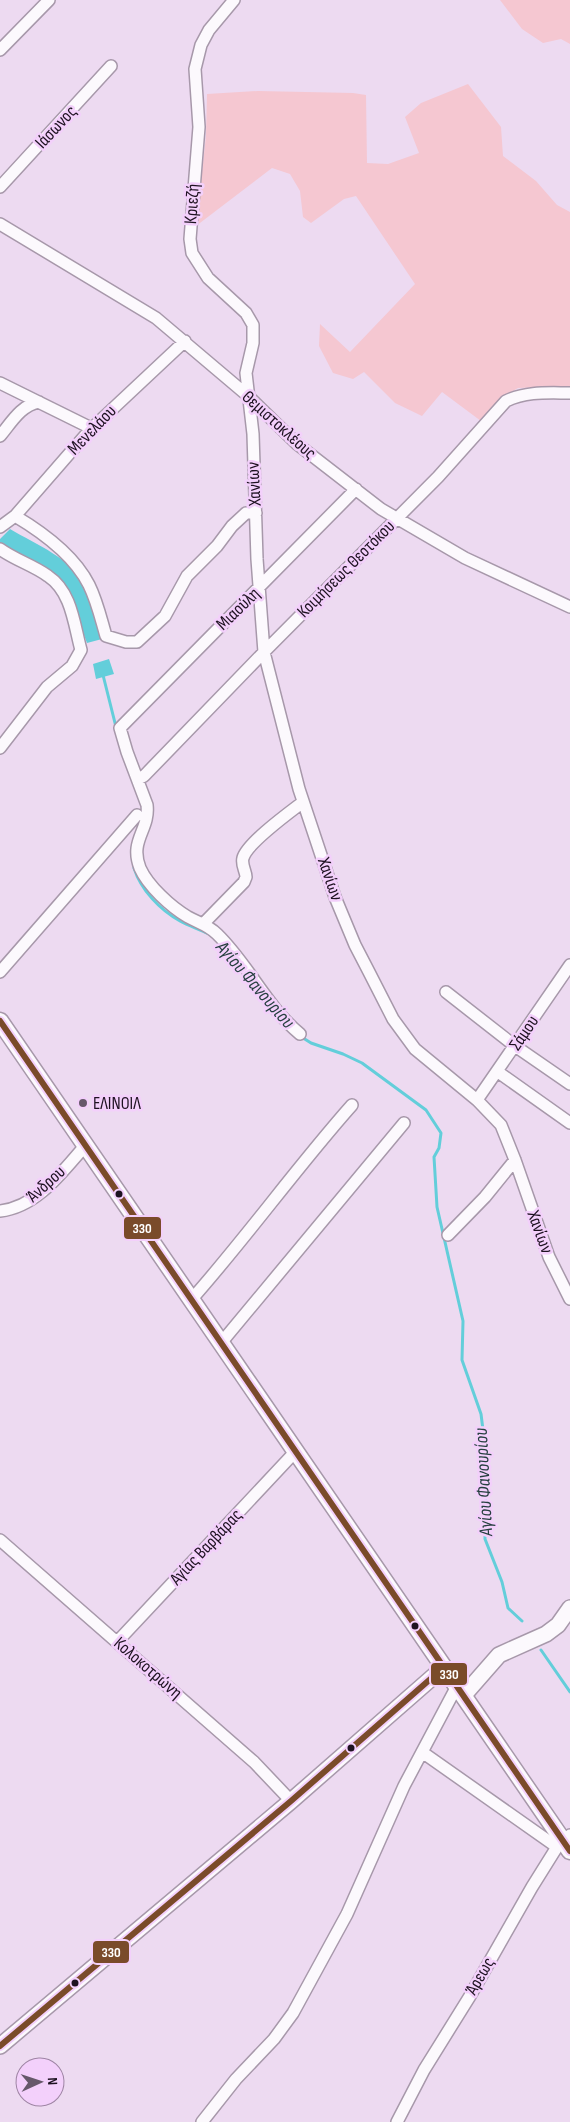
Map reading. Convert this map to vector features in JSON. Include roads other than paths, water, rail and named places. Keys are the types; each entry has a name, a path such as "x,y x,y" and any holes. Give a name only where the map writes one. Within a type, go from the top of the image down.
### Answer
{"main road":[{"path":"0,1021 565,1843"}],"street":[{"path":"0,50 49,0"},
{"name":"Κριεζή","path":"234,0 209,30 201,45 195,69 199,126 190,239 192,253 208,278 246,313 254,325 253,343 246,372 248,395"},
{"name":"Ιάσωνος","path":"0,187 112,66"},
{"name":"Θεμιστοκλέους","path":"0,224 156,318 248,395 297,444 381,509 465,558 570,607"},
{"name":"Μενελάου","path":"2,525 15,516 91,428 185,341"},
{"path":"0,383 24,397 39,402 91,428"},
{"name":"Κοιμήσεως Θεοτόκου","path":"138,779 144,776 438,477 506,401 517,396 534,393 570,393"},
{"name":"Χανίων","path":"248,395 252,434 264,652 282,728 303,802 335,897 355,945 394,1019 415,1049 477,1100 501,1125 516,1160 536,1224 570,1299"},
{"path":"0,436 24,408 30,403 39,402"},
{"name":"Μιαούλη","path":"138,779 126,752 120,728 356,489"},
{"path":"15,516 31,525 67,556 81,573 93,595 106,636 126,642 137,642 165,616 187,576 217,546 232,526 246,513 256,513"},
{"path":"0,549 15,559 49,576 64,593 69,603 81,650 72,666 47,687 0,748"},
{"path":"138,779 147,805 148,814 137,842 136,851 140,867 148,882 188,917 204,923 218,934 248,970 271,1005 300,1034"},
{"path":"204,923 244,882 246,877 243,857 246,851 303,802"},
{"path":"0,972 137,815"},
{"name":"Σάμου","path":"477,1100 570,966"},
{"path":"446,992 515,1046 570,1084"},
{"path":"498,1072 570,1123"},
{"path":"191,1300 247,1234 318,1143 352,1105"},
{"path":"221,1343 404,1123"},
{"name":"Άνδρου","path":"0,1211 13,1210 30,1201 50,1184 86,1146"},
{"path":"448,1235 485,1197 516,1160"},
{"name":"Αγίας Βαρβάρας","path":"118,1642 295,1452"},
{"name":"Κολοκοτρώνη","path":"0,1540 254,1762 291,1801"},
{"path":"202,2122 236,2079 274,2039 293,2013 347,1914 404,1786 422,1752 460,1690 499,1655 546,1634 558,1625 570,1608"},
{"path":"0,2046 291,1801 443,1668"},
{"path":"422,1752 565,1843"},
{"name":"Άρεως","path":"396,2122 424,2070 565,1843"}],"water":[{"path":"10,529 53,553 80,577 92,598 102,639 87,643 70,599 0,543 0,539"},
{"path":"109,659 114,674 96,679 93,664"}],"waterway":[{"name":"Αγίου Φανουρίου","path":"103,675 116,727"},
{"name":"Αγίου Φανουρίου","path":"134,868 146,892 165,911 180,921 209,934"},
{"name":"Αγίου Φανουρίου","path":"300,1036 311,1043 362,1063 426,1110 441,1133 439,1148 434,1157 437,1207 463,1321 462,1360 481,1414 486,1454 485,1539 502,1582 508,1608 522,1621"},
{"name":"Αγίου Φανουρίου","path":"541,1650 570,1692"}],"place":[{"name":"ΕΛΙΝΟΙΛ","path":"83,1103"}]}
